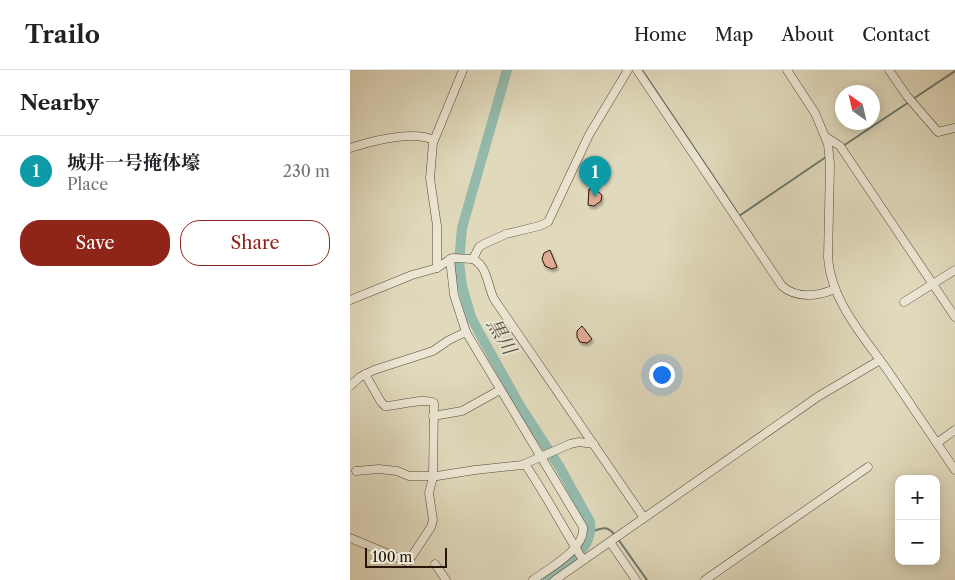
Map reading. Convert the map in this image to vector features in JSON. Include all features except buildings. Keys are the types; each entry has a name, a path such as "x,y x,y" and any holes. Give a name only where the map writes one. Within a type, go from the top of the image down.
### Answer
{"street":[{"path":"437,268 437,221 430,178 434,140 463,70"},
{"path":"471,259 479,247 484,244 506,234 548,222 589,135 628,70"},
{"path":"638,70 782,286 790,292 808,296 822,294 835,289"},
{"path":"787,70 815,113 828,144 830,164 828,258 835,289 852,319 955,470"},
{"path":"889,70 938,132 955,128"},
{"path":"350,148 372,142 419,136 434,140"},
{"path":"826,137 840,146 955,316"},
{"path":"451,259 454,295 466,332 582,527 583,536 576,548 532,580"},
{"path":"350,300 412,275 437,268 451,259 471,259 481,263 494,300 644,518"},
{"path":"904,302 955,270"},
{"path":"947,305 955,300"},
{"path":"350,386 365,374 433,351 449,340 466,332"},
{"path":"555,580 582,558 644,518 819,396 880,360"},
{"path":"350,538 405,561 410,560 431,528 433,520 429,493 433,477 432,416 434,403 430,400 384,406 365,374"},
{"path":"432,416 462,411 500,390"},
{"path":"936,442 955,430"},
{"path":"356,471 379,469 397,471 409,476 433,477 525,464 579,442 594,444"},
{"path":"525,464 543,490 555,514 582,558"},
{"path":"705,580 868,467"},
{"path":"613,539 636,580"},
{"path":"435,564 446,580"}],"waterway":[{"name":"黒川","path":"507,70 462,228 459,262 462,286 471,317 520,406 559,466 590,522 590,532 582,550 567,563 541,580"},
{"path":"642,70 737,212"},
{"path":"913,99 955,71"},
{"path":"843,146 909,102"},
{"path":"739,216 826,157"},
{"path":"591,532 604,528 615,535"},
{"path":"618,539 647,580"}],"place":[{"name":"城井一号掩体壕","path":"595,197"}]}
